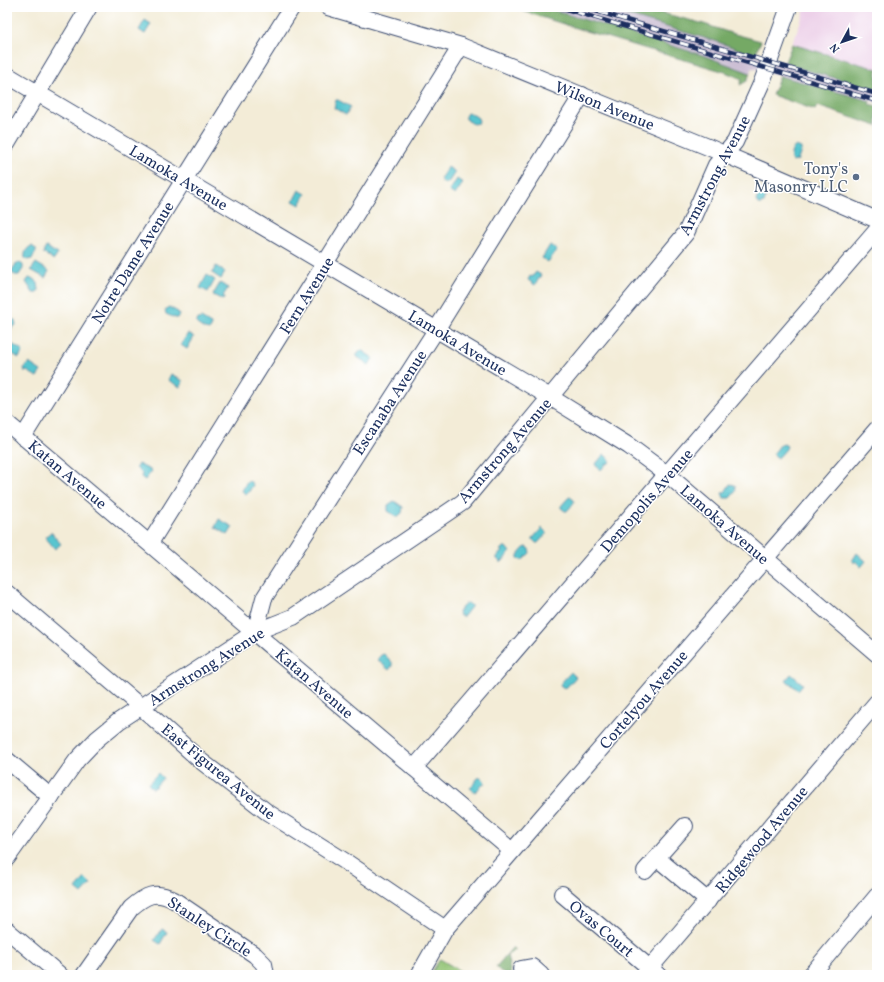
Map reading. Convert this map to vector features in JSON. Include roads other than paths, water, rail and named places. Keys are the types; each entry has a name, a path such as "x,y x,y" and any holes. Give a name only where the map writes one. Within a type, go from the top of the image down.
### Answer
{"street":[{"path":"7,144 89,7"},
{"name":"Notre Dame Avenue","path":"23,437 292,7"},
{"name":"Wilson Avenue","path":"328,7 461,46 725,154 877,220"},
{"name":"Armstrong Avenue","path":"7,858 76,760 97,739 119,721 255,632 293,617 463,502 686,233 716,165 735,142 762,82 789,7"},
{"name":"Fern Avenue","path":"150,543 461,46"},
{"name":"Lamoka Avenue","path":"7,75 550,397 629,446 668,475 877,654"},
{"name":"Escanaba Avenue","path":"255,632 264,598 436,330 582,95"},
{"name":"Demopolis Avenue","path":"414,768 668,475 877,230"},
{"name":"Katan Avenue","path":"7,422 512,851"},
{"name":"Cortelyou Avenue","path":"419,975 445,929 877,429"},
{"name":"East Figurea Avenue","path":"7,592 202,761 267,812 346,862 445,929"},
{"name":"Ridgewood Avenue","path":"648,970 708,902 877,702"},
{"path":"7,760 51,797"},
{"path":"645,871 684,826"},
{"path":"657,858 708,902"},
{"name":"Stanley Circle","path":"84,975 131,908 150,895 157,894 166,895 255,955 264,964 266,975"},
{"name":"Ovas Court","path":"562,894 648,970"},
{"path":"811,975 877,896"},
{"path":"7,930 60,975"},
{"path":"521,969 532,967 541,975"}],"water":[{"path":"145,20 151,24 145,34 139,30"},
{"path":"336,100 351,107 346,115 334,108"},
{"path":"467,113 471,113 478,118 478,123 473,124 466,119 465,116"},
{"path":"796,146 801,148 801,151 798,160 793,162 791,160 791,154 793,148"},
{"path":"448,167 455,172 448,183 445,184 440,179"},
{"path":"457,179 463,183 455,195 449,191"},
{"path":"299,190 306,194 300,205 293,201"},
{"path":"760,192 763,192 766,195 764,203 758,204 756,201"},
{"path":"550,245 557,250 548,262 542,258"},
{"path":"32,246 36,249 36,252 32,259 27,260 25,258 25,252"},
{"path":"46,247 58,254 54,260 43,253"},
{"path":"20,263 23,265 23,269 19,275 15,275 12,273 12,270 16,264"},
{"path":"36,263 49,271 45,278 31,270"},
{"path":"216,266 225,272 221,279 212,273"},
{"path":"536,272 541,275 535,285 528,280 530,276 532,277"},
{"path":"207,275 215,280 208,292 200,288"},
{"path":"29,278 32,278 38,283 39,290 37,293 33,293 26,282"},
{"path":"220,283 228,288 223,296 225,297 223,300 213,295"},
{"path":"169,307 178,312 179,315 177,318 166,314 165,311"},
{"path":"201,318 211,324 211,328 209,330 204,329 197,324 197,320"},
{"path":"7,320 15,320 16,325 7,332"},
{"path":"188,333 194,337 187,349 181,345"},
{"path":"12,344 23,351 19,358 11,353 7,353"},
{"path":"361,350 373,358 369,365 356,356"},
{"path":"29,363 41,371 37,377 27,371 25,372 24,368"},
{"path":"171,374 183,381 180,387 168,380"},
{"path":"781,444 787,446 778,458 773,454"},
{"path":"604,454 611,461 601,470 595,465"},
{"path":"138,464 152,471 145,480 141,477 142,473 136,468"},
{"path":"247,481 251,482 253,485 246,494 242,491"},
{"path":"730,484 735,485 736,491 730,498 724,498 722,493 725,492"},
{"path":"570,497 574,500 574,503 567,511 565,511 561,508 561,506"},
{"path":"394,501 403,507 402,513 397,517 388,511 388,505"},
{"path":"219,519 233,527 228,535 215,527"},
{"path":"542,528 547,533 538,543 536,543 533,538"},
{"path":"51,532 61,544 55,549 45,537"},
{"path":"503,547 506,547 510,552 502,562 500,562 497,557 502,551 500,550"},
{"path":"527,547 530,553 523,560 520,560 518,555 524,548"},
{"path":"857,553 866,561 861,567 855,561 854,563 852,561"},
{"path":"466,603 471,605 471,607 464,616 460,616 458,612"},
{"path":"384,654 392,662 392,666 389,670 379,661 378,658"},
{"path":"571,672 576,677 566,688 564,688 560,685"},
{"path":"791,674 803,684 798,690 786,680"},
{"path":"158,773 163,778 153,789 148,784"},
{"path":"481,777 485,783 475,792 470,788 478,778"},
{"path":"85,878 91,884 82,894 76,889"},
{"path":"162,929 167,932 160,944 154,940"}],"railway":[{"path":"559,7 877,101"},
{"path":"582,7 877,94"}],"place":[{"name":"Tony's Masonry LLC","path":"856,177"}]}
